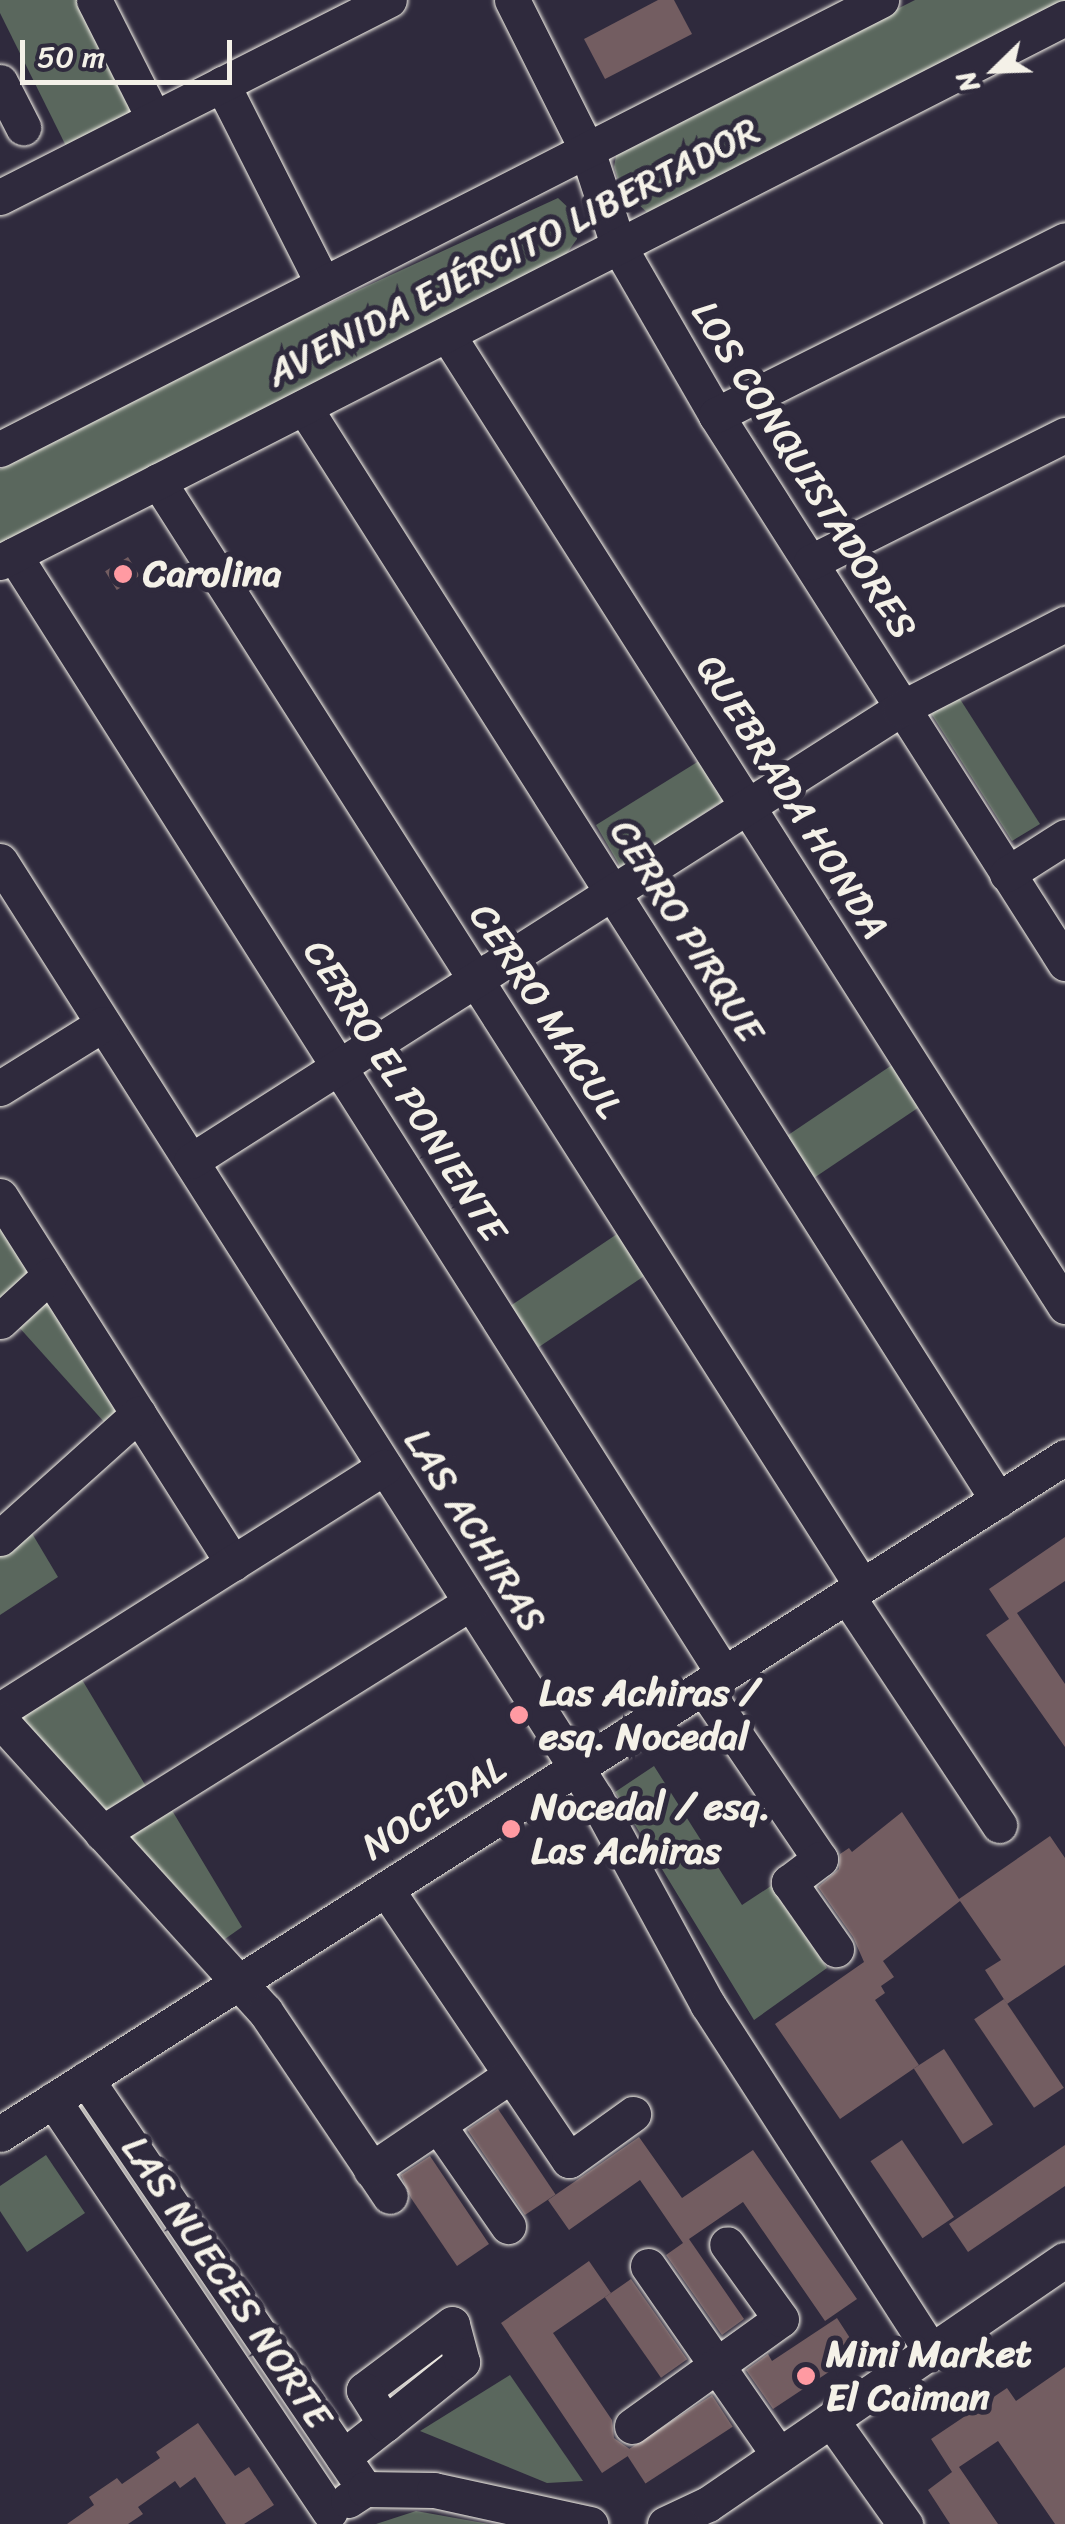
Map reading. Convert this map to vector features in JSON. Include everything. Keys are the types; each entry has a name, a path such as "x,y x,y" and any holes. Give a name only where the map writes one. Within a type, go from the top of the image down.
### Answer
{"street":[{"path":"94,0 154,119"},
{"path":"0,197 388,0"},
{"name":"AVENIDA EJÉRCITO LIBERTADOR","path":"0,449 881,0"},
{"name":"LOS CONQUISTADORES","path":"517,2 587,150 618,245 716,415 1065,963"},
{"name":"AVENIDA EJÉRCITO LIBERTADOR","path":"7,558 1065,18"},
{"path":"0,82 23,127"},
{"path":"222,84 323,284"},
{"path":"716,415 1065,240"},
{"name":"QUEBRADA HONDA","path":"447,334 1065,1306"},
{"name":"CERRO PIRQUE","path":"304,407 998,1500"},
{"path":"811,562 1065,435"},
{"name":"CERRO MACUL","path":"158,481 476,979 999,1825"},
{"name":"CERRO EL PONIENTE","path":"7,558 339,1066 714,1680 820,1859 789,1882 836,1949"},
{"path":"191,1161 900,709 1065,624"},
{"path":"1007,874 1065,837"},
{"name":"LAS ACHIRAS","path":"0,861 576,1768 630,1857 708,2006 932,2352"},
{"path":"0,1088 103,1024"},
{"path":"0,1196 232,1564"},
{"path":"0,1321 50,1275"},
{"path":"0,1538 138,1414"},
{"name":"NOCEDAL","path":"0,2134 1065,1458"},
{"path":"0,1710 385,1468"},
{"path":"102,1833 471,1602"},
{"path":"0,1720 265,2011 381,2183 438,2125 511,2074"},
{"path":"386,1889 569,2160 633,2114"},
{"path":"86,2079 365,2488"},
{"name":"LAS NUECES NORTE","path":"53,2100 322,2518"},
{"path":"438,2125 508,2226"},
{"path":"632,2426 781,2319 727,2244"},
{"path":"682,2521 1065,2260"},
{"path":"648,2266 780,2456"},
{"path":"831,2420 905,2524"},
{"path":"343,2457 385,2424"},
{"path":"322,2518 365,2488 434,2490 590,2524"}],"green space":[{"path":"0,0 86,0 140,109 66,146 0,13"},
{"path":"915,0 1065,0 1065,5 653,218 620,187 614,167 617,150"},
{"path":"558,198 575,214 577,239 562,260 0,547 0,469 243,343"},
{"path":"958,696 1040,824 1012,841 932,715 933,707"},
{"path":"707,756 724,800 621,868 596,825"},
{"path":"895,1063 923,1104 814,1178 786,1137"},
{"path":"0,1211 123,1407 105,1423 0,1306"},
{"path":"620,1232 648,1273 539,1347 511,1306"},
{"path":"30,1530 58,1577 0,1615 0,1556"},
{"path":"78,1673 147,1788 105,1816 13,1715"},
{"path":"654,1766 742,1905 774,1884 827,1968 754,2020 615,1792"},
{"path":"170,1807 242,1927 215,1946 123,1838"},
{"path":"46,2155 85,2213 27,2252 0,2211 0,2186"},
{"path":"510,2375 583,2481 547,2483 420,2431"},
{"path":"416,2511 489,2524 376,2524"}],"building":[{"path":"658,0 674,0 692,34 605,79 584,39"},
{"name":"Carolina","path":"128,557 140,576 117,590 105,571"},
{"path":"1065,1537 1065,1581 1017,1613 1065,1684 1065,1747 986,1635 1009,1619 989,1589"},
{"path":"902,1812 959,1899 1050,1836 1065,1858 1065,1965 1007,2004 985,1970 1001,1960 960,1901 883,1961 894,1977 881,1986 885,1993 875,2000 919,2065 840,2119 775,2024 864,1962 853,1937 818,1887 839,1869 840,1854 849,1848 852,1852"},
{"path":"1004,1999 1064,2088 1034,2108 974,2019"},
{"path":"944,2049 993,2124 963,2144 914,2069"},
{"path":"498,2109 556,2194 525,2215 467,2130"},
{"path":"639,2137 682,2198 753,2150 857,2299 825,2321 743,2202 689,2239 744,2319 722,2335 666,2255 683,2243 640,2180 569,2230 548,2200"},
{"path":"902,2140 954,2217 923,2238 870,2161"},
{"path":"1065,2145 1065,2186 968,2252 949,2224"},
{"path":"430,2156 489,2244 457,2266 411,2198 401,2175"},
{"path":"589,2261 611,2293 553,2333 612,2420 614,2438 634,2452 602,2473 501,2323"},
{"path":"631,2279 687,2359 661,2378 605,2297"},
{"path":"837,2318 859,2352 773,2409 746,2370 768,2354 772,2361"},
{"path":"1065,2367 1065,2524 1055,2524 998,2441 959,2467 998,2524 950,2524 928,2490 952,2472 931,2439 1007,2388 1016,2401"},
{"path":"712,2395 733,2427 645,2484 625,2452"},
{"path":"198,2423 235,2476 249,2467 274,2505 244,2524 226,2524 195,2477 180,2488 175,2481 138,2507 143,2514 128,2524 67,2524 94,2505 89,2497 117,2478 122,2484 160,2458 156,2452"}],"place":[{"name":"Carolina","path":"123,574"},
{"name":"Las Achiras / esq. Nocedal","path":"519,1715"},
{"name":"Nocedal / esq. Las Achiras","path":"511,1829"},
{"name":"Mini Market El Caiman","path":"806,2376"}]}
